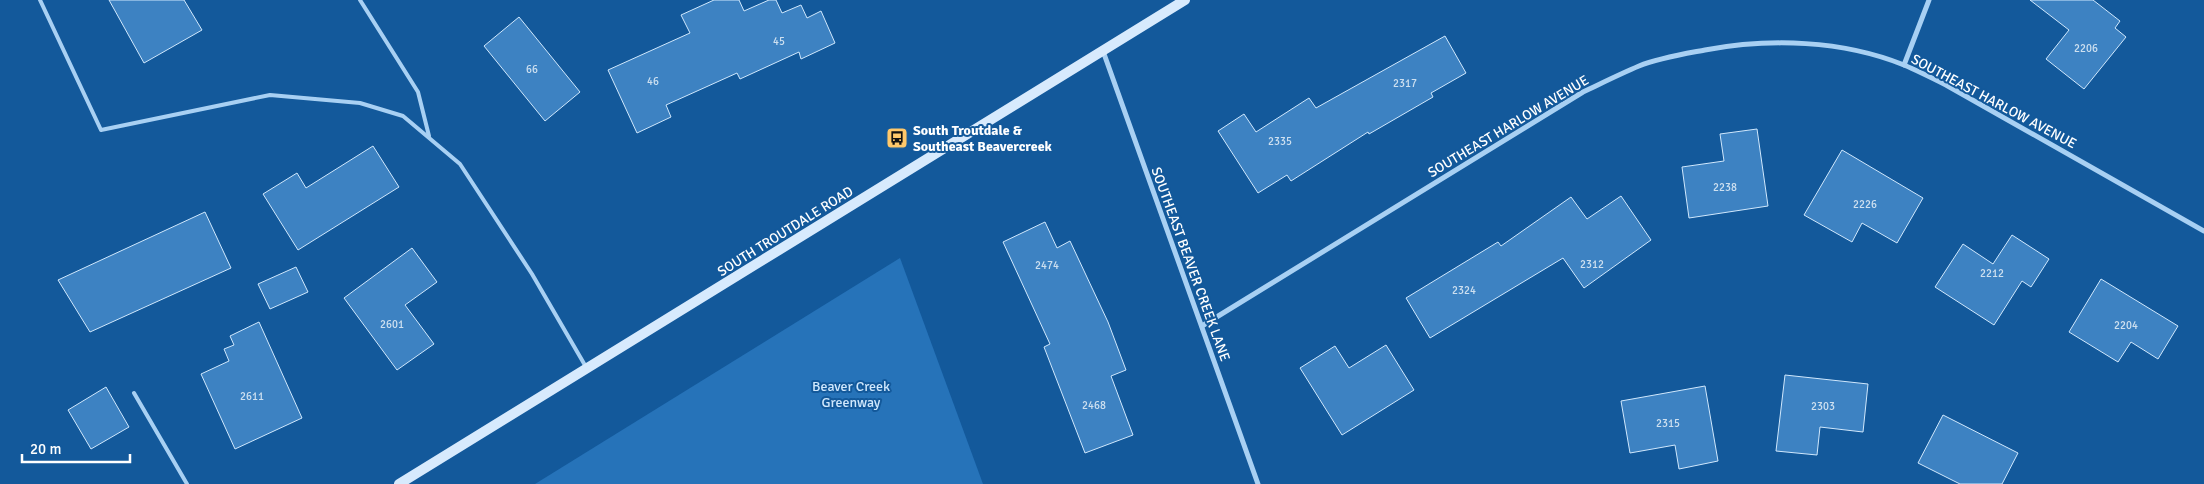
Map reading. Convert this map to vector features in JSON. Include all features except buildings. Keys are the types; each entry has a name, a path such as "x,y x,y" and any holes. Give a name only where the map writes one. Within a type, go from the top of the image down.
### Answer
{"main road":[{"name":"SOUTH TROUTDALE ROAD","path":"399,484 1185,0"}],"street":[{"path":"1904,65 1929,0"},
{"name":"SOUTHEAST HARLOW AVENUE","path":"1202,326 1583,92 1640,65 1733,45 1777,42 1839,48 1904,65 1946,85 2204,231"},
{"name":"SOUTHEAST BEAVER CREEK LANE","path":"1103,51 1258,484"}],"lane":[{"path":"40,0 101,130 270,95 360,103 403,116 460,164 532,274 587,369"},
{"path":"360,0 418,92 429,136"},
{"path":"134,393 186,484"}],"green space":[{"name":"Beaver Creek Greenway","path":"900,258 983,484 535,484"}],"place":[{"name":"South Troutdale & Southeast Beavercreek","path":"897,138"}]}
